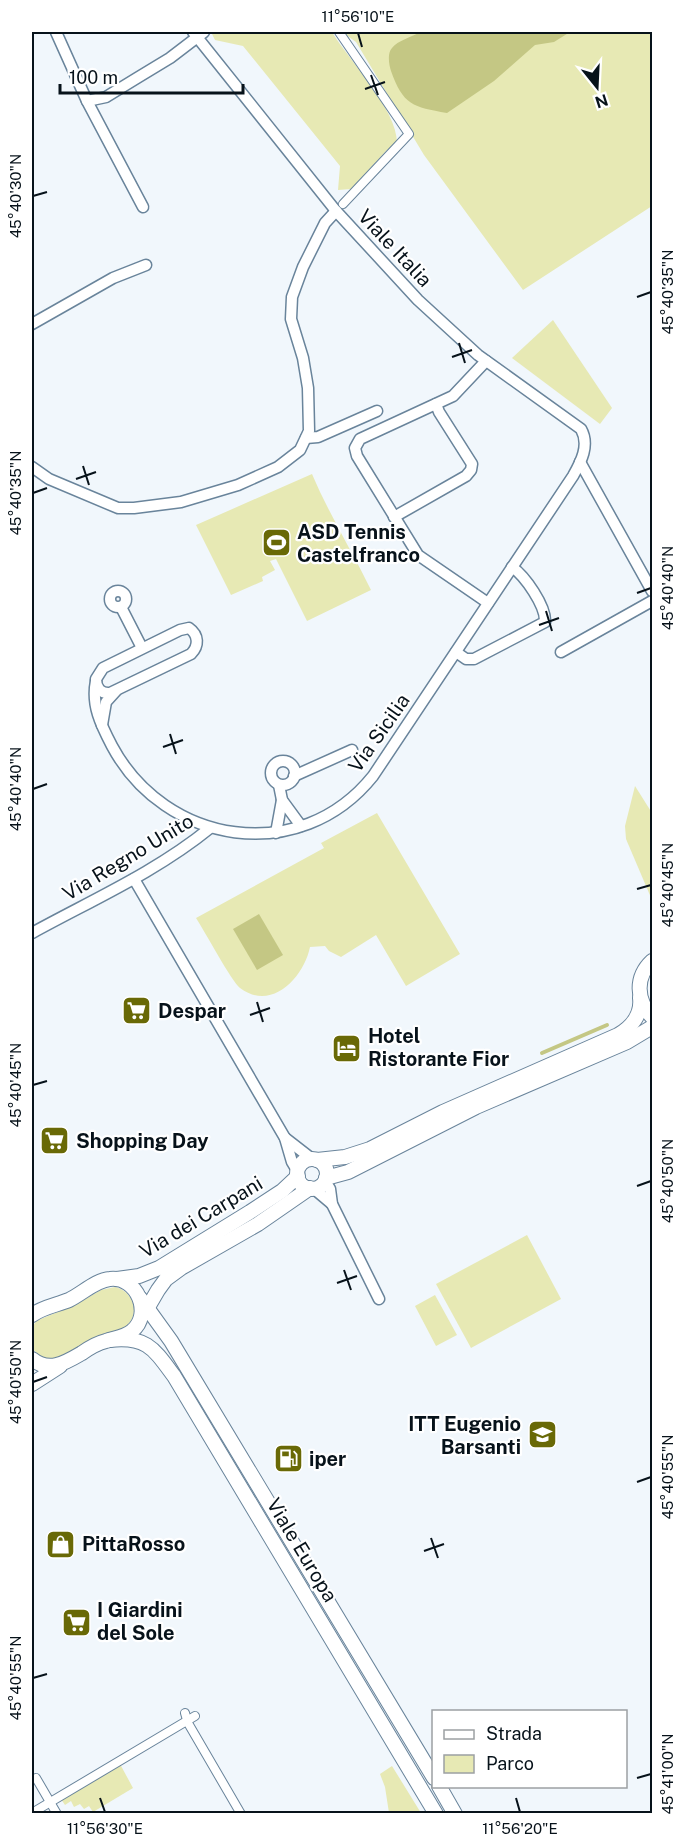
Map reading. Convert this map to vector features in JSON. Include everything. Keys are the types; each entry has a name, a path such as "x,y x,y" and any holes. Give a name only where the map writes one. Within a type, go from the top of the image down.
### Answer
{"street":[{"path":"56,32 87,100 143,207"},
{"path":"32,467 50,479 118,508 134,508 181,502 238,485 278,467 300,450 309,431 308,388 303,358 291,319 292,297 303,267 327,220 409,134 339,32"},
{"path":"87,100 106,97 170,58 198,33"},
{"name":"Viale Italia","path":"198,33 418,300 486,361 499,368 581,429 585,443 580,462"},
{"path":"32,324 113,278 146,265"},
{"path":"486,361 453,396 360,439 355,448 357,456 418,555 488,603"},
{"path":"394,518 466,476 471,470 472,464 436,404"},
{"path":"306,438 318,437 377,411"},
{"path":"580,462 652,591"},
{"name":"Via Sicilia","path":"96,681 94,704 120,760 147,792 176,814 210,828 249,834 276,832 301,826 336,809 366,784 456,652 580,462"},
{"path":"456,652 466,658 474,659 545,622 544,612 524,576 512,567"},
{"path":"561,652 652,602"},
{"path":"121,607 142,648"},
{"path":"185,628 193,631 197,641 195,649 189,655 116,691 108,694 98,688 96,681 103,668 142,648 185,628"},
{"path":"102,725 106,702 116,691"},
{"path":"279,785 290,783 294,777 352,750"},
{"path":"276,832 282,800 279,785 272,780 270,772 277,762 289,762 294,768 294,777"},
{"path":"282,800 301,826"},
{"name":"Via Regno Unito","path":"32,933 134,879 196,840 210,828"},
{"path":"134,879 285,1138 302,1184 319,1184"},
{"name":"Via dei Carpani","path":"144,1303 182,1268 258,1224 319,1184 348,1172 506,1089 625,1031 637,1016 640,1006 641,976 652,961"},
{"path":"640,998 652,1017"},
{"name":"Via dei Carpani","path":"314,1159 345,1157 370,1149 443,1112 627,1042 652,1027"},
{"path":"285,1138 325,1167 319,1184"},
{"path":"298,1174 301,1164 314,1159"},
{"name":"Via dei Carpani","path":"47,1307 68,1300 102,1281 139,1276 159,1268 282,1191 298,1174"},
{"path":"319,1184 332,1204 379,1299"},
{"name":"Viale Europa","path":"117,1279 129,1284 171,1341 432,1775"},
{"name":"Via dei Carpani","path":"161,1286 156,1298 156,1307 171,1341"},
{"path":"32,1384 92,1347 129,1333 140,1320 144,1303"},
{"path":"32,1308 47,1307"},
{"path":"32,1315 47,1307"},
{"name":"Viale Europa","path":"110,1340 131,1339 145,1344 156,1353 174,1376 436,1814"},
{"path":"32,1359 45,1366 63,1364"},
{"path":"32,1813 189,1716 241,1814"},
{"path":"36,1778 57,1814"},
{"path":"439,1788 455,1814"}],"green space":[{"path":"215,32 332,32 382,102 390,116 397,144 387,150 351,189 338,190 340,166 243,46 215,40 212,34"},
{"path":"342,32 652,32 652,206 523,290 424,155 356,42"},
{"path":"553,320 612,408 600,424 512,358"},
{"name":"ASD Tennis Castelfranco","path":"312,474 371,590 307,621 276,559 270,561 275,570 262,577 263,581 231,595 196,525"},
{"path":"635,786 652,813 652,900 626,839 625,826"},
{"path":"377,813 460,954 406,986 376,935 341,957 329,951 325,946 310,947 307,958 294,979 285,988 275,993 264,996 252,994 240,988 196,918 324,848 321,843"},
{"path":"527,1235 561,1299 471,1348 436,1284"},
{"path":"115,1287 127,1293 133,1304 133,1316 125,1327 103,1334 58,1358 44,1358 33,1349 32,1328 36,1321 77,1304 101,1290"},
{"path":"435,1295 457,1335 436,1346 415,1306"},
{"path":"120,1764 133,1788 93,1812 89,1806 84,1809 80,1804 74,1807 71,1801 65,1805 61,1799"},
{"path":"392,1766 421,1813 389,1813 385,1787 380,1774"}],"shaded area":[{"path":"421,32 570,32 554,42 535,45 494,81 447,113 426,109 405,98 391,71 390,50 394,45"},
{"path":"259,914 283,955 257,970 233,929"}],"waterway":[{"path":"542,1053 607,1025"}],"place":[{"name":"ASD Tennis Castelfranco","path":"276,543"},
{"name":"Despar","path":"137,1011"},
{"name":"Hotel Ristorante Fior","path":"347,1048"},
{"name":"Shopping Day","path":"55,1141"},
{"name":"ITT Eugenio Barsanti","path":"542,1435"},
{"name":"iper","path":"288,1459"},
{"name":"PittaRosso","path":"61,1544"},
{"name":"I Giardini del Sole","path":"76,1622"}]}
